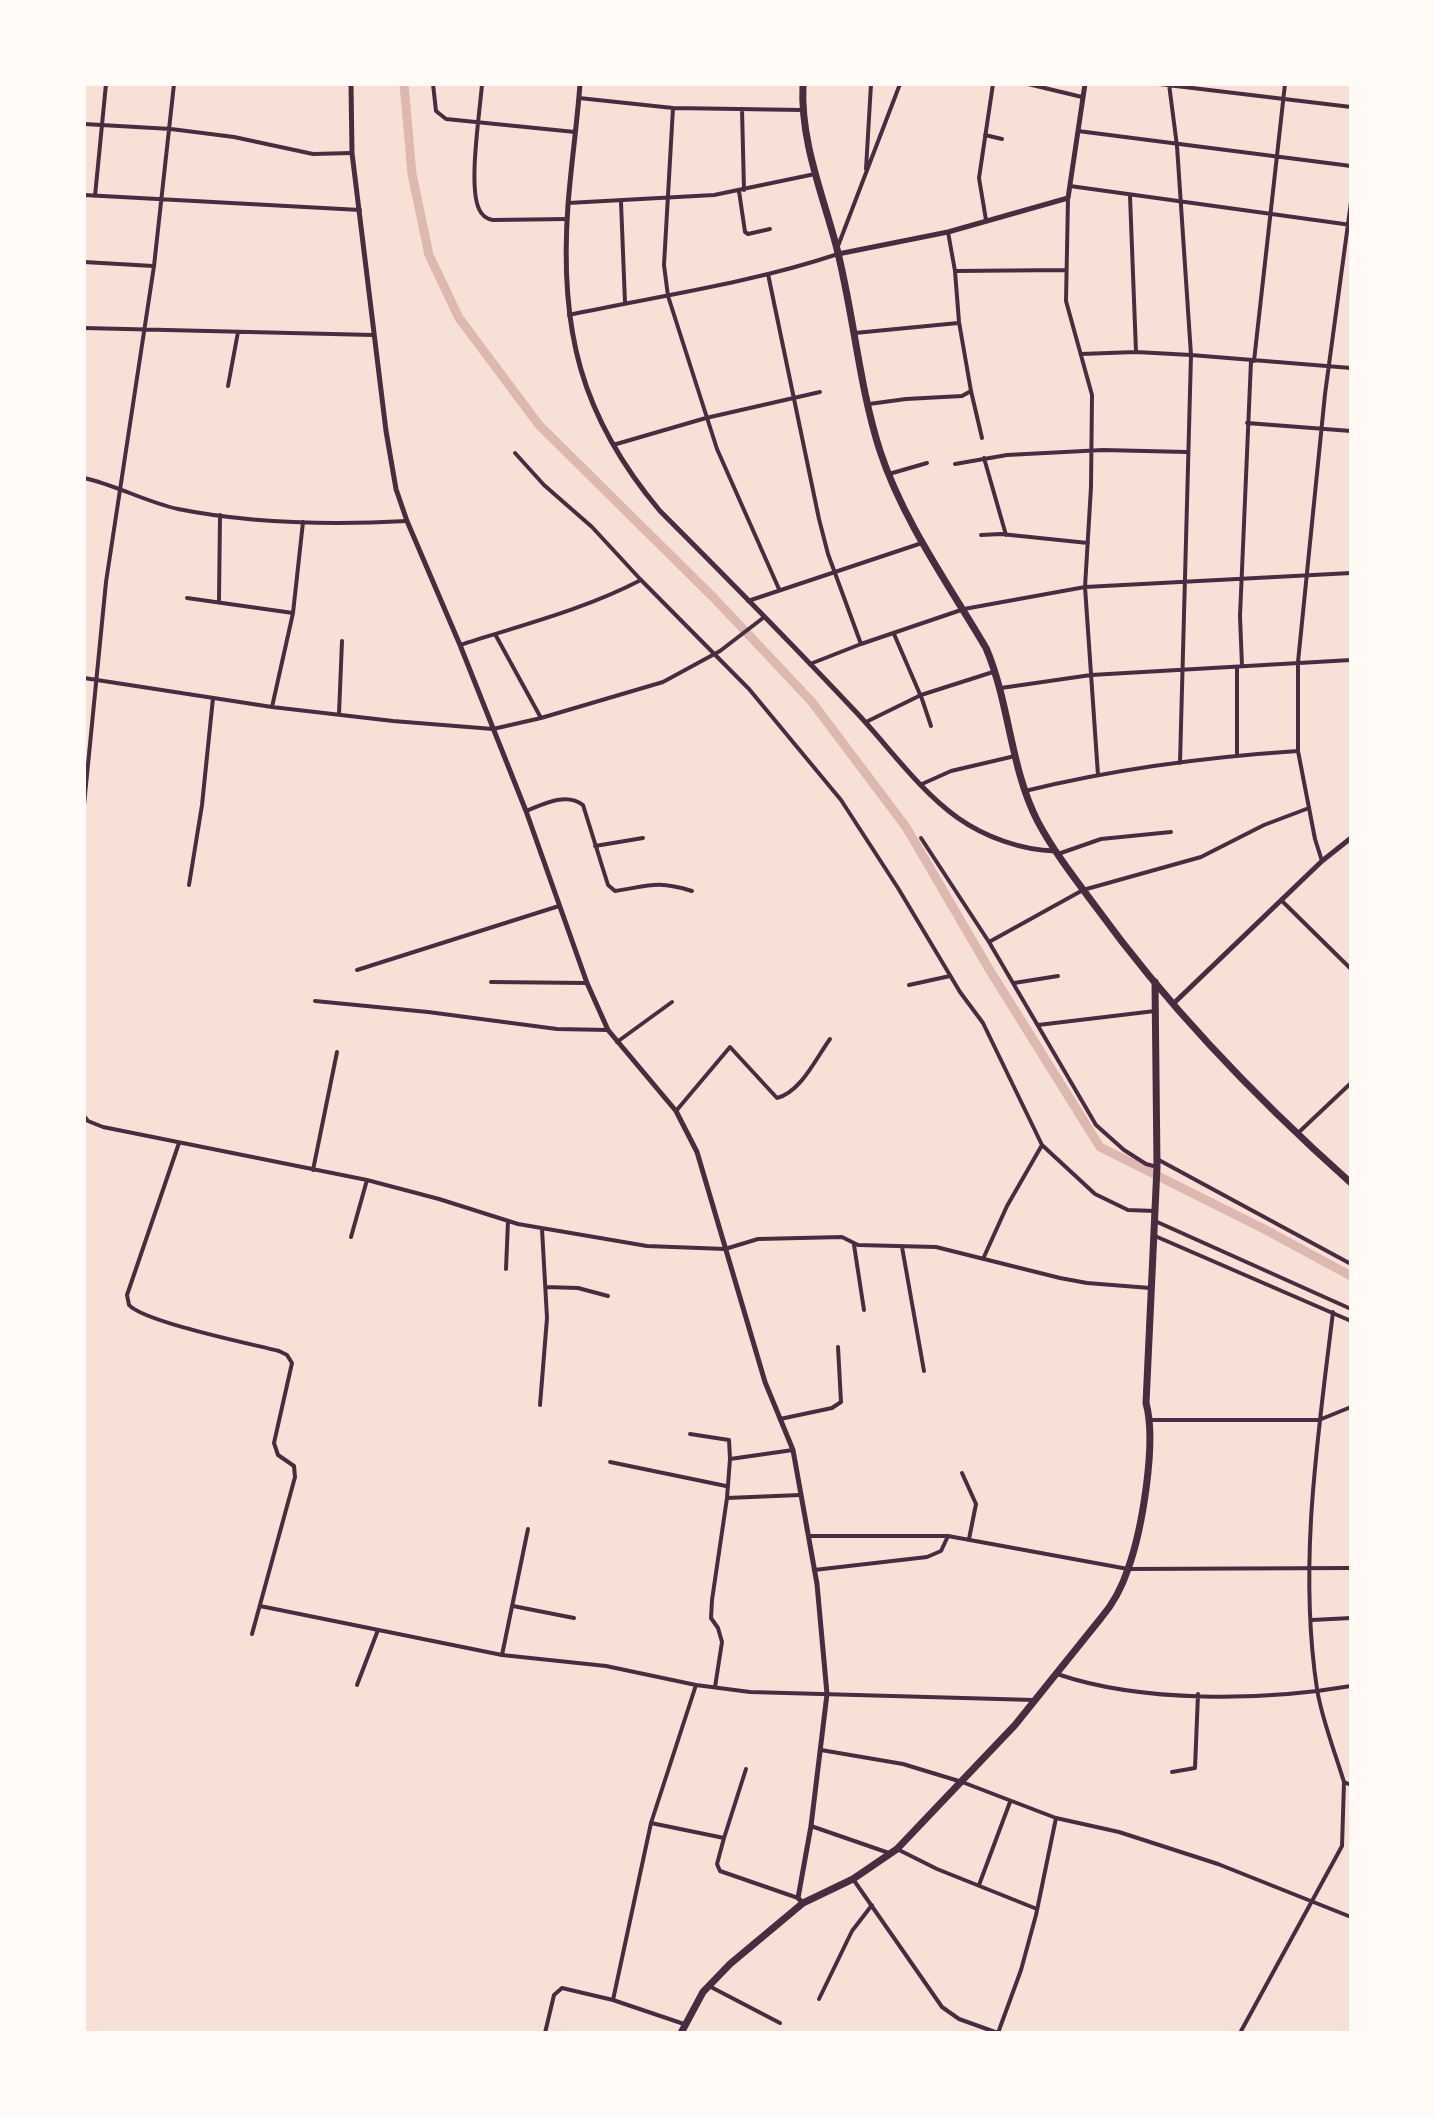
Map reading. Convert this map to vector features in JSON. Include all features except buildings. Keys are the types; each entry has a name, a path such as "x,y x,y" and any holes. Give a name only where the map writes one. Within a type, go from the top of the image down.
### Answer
{"main road":[{"path":"803,84 802,110 815,174 838,252 880,450 924,542 986,648 996,671 1015,756 1037,820 1083,890 1173,1004 1248,1084 1351,1183"},
{"path":"681,2033 709,1986 730,1964 801,1901 853,1879 894,1851 962,1782 1036,1700 1111,1605 1128,1569 1143,1505 1151,1420 1146,1403 1157,1165 1155,982"}],"street":[{"path":"95,196 106,84"},
{"path":"84,805 106,582 154,266 174,84"},
{"path":"351,84 352,153 375,335 392,465 407,521 526,811 587,983 608,1030 676,1111 704,1170 778,1419 793,1450 810,1536 821,1615 827,1694 801,1901 720,1871 717,1864 746,1769"},
{"path":"433,84 434,106 442,117 575,132"},
{"path":"482,84 476,196 483,216 493,220 567,219"},
{"path":"580,84 567,219 569,315 583,381 611,445 632,478 747,602 866,722 938,802 975,828 1017,846 1057,853 1101,839 1171,832"},
{"path":"866,172 871,84"},
{"path":"838,252 900,84"},
{"path":"986,220 979,178 993,84"},
{"path":"1028,84 1082,97"},
{"path":"1085,84 1068,198 1066,270 1068,311 1092,395 1085,587 1098,775"},
{"path":"1159,84 1351,107"},
{"path":"1169,84 1177,146 1191,355 1180,763"},
{"path":"1218,84 1218,92"},
{"path":"1237,755 1247,423 1285,84"},
{"path":"579,98 673,108 802,110"},
{"path":"673,108 664,265 668,296 706,418 779,589"},
{"path":"742,108 741,191 745,232 770,229"},
{"path":"84,124 171,129 256,140 313,154 352,153"},
{"path":"1078,131 1351,166"},
{"path":"985,135 1002,139"},
{"path":"568,203 666,199 741,191 815,174"},
{"path":"1070,186 1350,225"},
{"path":"84,195 360,210"},
{"path":"1130,196 1136,352"},
{"path":"569,315 768,274 838,252 948,232 1068,198"},
{"path":"621,202 625,303"},
{"path":"1322,861 1298,751 1298,662 1329,364 1351,202"},
{"path":"948,232 959,322 982,438"},
{"path":"84,262 154,266"},
{"path":"955,271 1066,270"},
{"path":"768,274 819,519 861,644"},
{"path":"1341,276 1351,278"},
{"path":"853,334 959,322"},
{"path":"84,328 375,335"},
{"path":"228,386 238,332"},
{"path":"1081,354 1136,352 1351,368"},
{"path":"869,405 906,399 962,396 971,391"},
{"path":"611,445 706,418 820,392"},
{"path":"1247,423 1351,431"},
{"path":"955,464 984,458 1092,451 1188,452"},
{"path":"515,453 544,485 592,527 641,580 717,652 841,800 950,976 983,1023 1042,1145 1095,1194 1128,1210 1155,1211"},
{"path":"984,458 1006,535"},
{"path":"889,474 927,463"},
{"path":"84,478 179,509 220,515 339,524 407,521"},
{"path":"219,601 220,515"},
{"path":"272,707 293,613 303,522"},
{"path":"981,535 1088,543"},
{"path":"747,602 924,542"},
{"path":"809,664 964,609 1085,587 1351,573"},
{"path":"460,645 573,611 641,580"},
{"path":"187,598 293,613"},
{"path":"84,678 272,707 405,723 493,729 663,682 717,652 763,618"},
{"path":"495,634 541,718"},
{"path":"894,634 931,726"},
{"path":"339,714 342,641"},
{"path":"1001,688 1091,675 1351,660"},
{"path":"866,722 921,695 996,671"},
{"path":"189,885 202,805 213,698"},
{"path":"1025,791 1098,775 1237,755 1298,751"},
{"path":"922,784 951,771 1015,756"},
{"path":"526,811 562,799 576,800 583,805 608,885 615,891 647,884 692,891"},
{"path":"989,942 1003,931 1083,890 1201,857 1264,825 1309,808"},
{"path":"595,846 643,838"},
{"path":"921,838 989,942 1096,1125 1124,1150 1146,1164 1157,1165 1351,1264"},
{"path":"1173,1004 1322,861 1351,838"},
{"path":"1281,900 1351,969"},
{"path":"357,970 559,906"},
{"path":"909,985 950,976"},
{"path":"1014,983 1058,976"},
{"path":"491,982 587,983"},
{"path":"315,1001 476,1017 557,1029 608,1030"},
{"path":"617,1042 672,1002"},
{"path":"1038,1025 1155,1011"},
{"path":"676,1111 730,1047 777,1098 786,1096 798,1084 830,1039"},
{"path":"313,1170 337,1052"},
{"path":"1298,1133 1351,1083"},
{"path":"85,1119 179,1143 367,1180 542,1229 647,1246 725,1249 758,1239 842,1237 854,1244 936,1247 1087,1283 1152,1288"},
{"path":"179,1143 128,1301 133,1310 141,1314 213,1336 279,1351 290,1359 292,1368 274,1443 278,1455 294,1466 295,1477 252,1634"},
{"path":"983,1259 1007,1206 1042,1145"},
{"path":"351,1237 367,1180"},
{"path":"506,1269 508,1221"},
{"path":"1155,1221 1351,1309"},
{"path":"540,1405 547,1318 542,1229"},
{"path":"1154,1236 1351,1321"},
{"path":"854,1244 864,1310"},
{"path":"902,1247 924,1371"},
{"path":"546,1287 578,1288 608,1296"},
{"path":"1240,2033 1343,1841 1344,1782 1318,1691 1309,1570 1319,1420 1333,1312"},
{"path":"778,1419 832,1408 841,1402 838,1347"},
{"path":"1151,1420 1319,1420 1351,1407"},
{"path":"690,1434 729,1440 727,1498 712,1600 711,1618 722,1642 714,1688"},
{"path":"730,1459 793,1450"},
{"path":"610,1462 726,1486"},
{"path":"962,1473 976,1504 969,1539"},
{"path":"727,1498 803,1495"},
{"path":"502,1655 528,1529"},
{"path":"810,1536 948,1536 1128,1569 1351,1568"},
{"path":"814,1570 927,1557 941,1551 948,1536"},
{"path":"260,1606 502,1655 606,1666 714,1688 750,1692 1036,1700"},
{"path":"513,1606 574,1618"},
{"path":"1312,1620 1351,1618"},
{"path":"357,1685 378,1630"},
{"path":"1057,1674 1121,1690 1198,1694 1318,1691 1351,1686"},
{"path":"613,2000 651,1823 696,1685"},
{"path":"1172,1772 1195,1768 1198,1694"},
{"path":"821,1750 903,1764 962,1782 1056,1818 1119,1832 1210,1861 1351,1917"},
{"path":"1344,1782 1351,1785"},
{"path":"979,1885 1010,1802"},
{"path":"853,1879 942,2007 959,2019 998,2033 1021,1970 1056,1818"},
{"path":"651,1823 724,1838"},
{"path":"811,1826 894,1851 1037,1909"},
{"path":"819,1999 852,1931 872,1905"},
{"path":"709,1986 780,2023"},
{"path":"545,2033 554,1995 558,1989 568,1988 684,2024"}],"waterway":[{"path":"404,84 412,174 429,255 459,318 539,425 714,598 812,702 906,827 989,969 1100,1147 1351,1276"}]}
